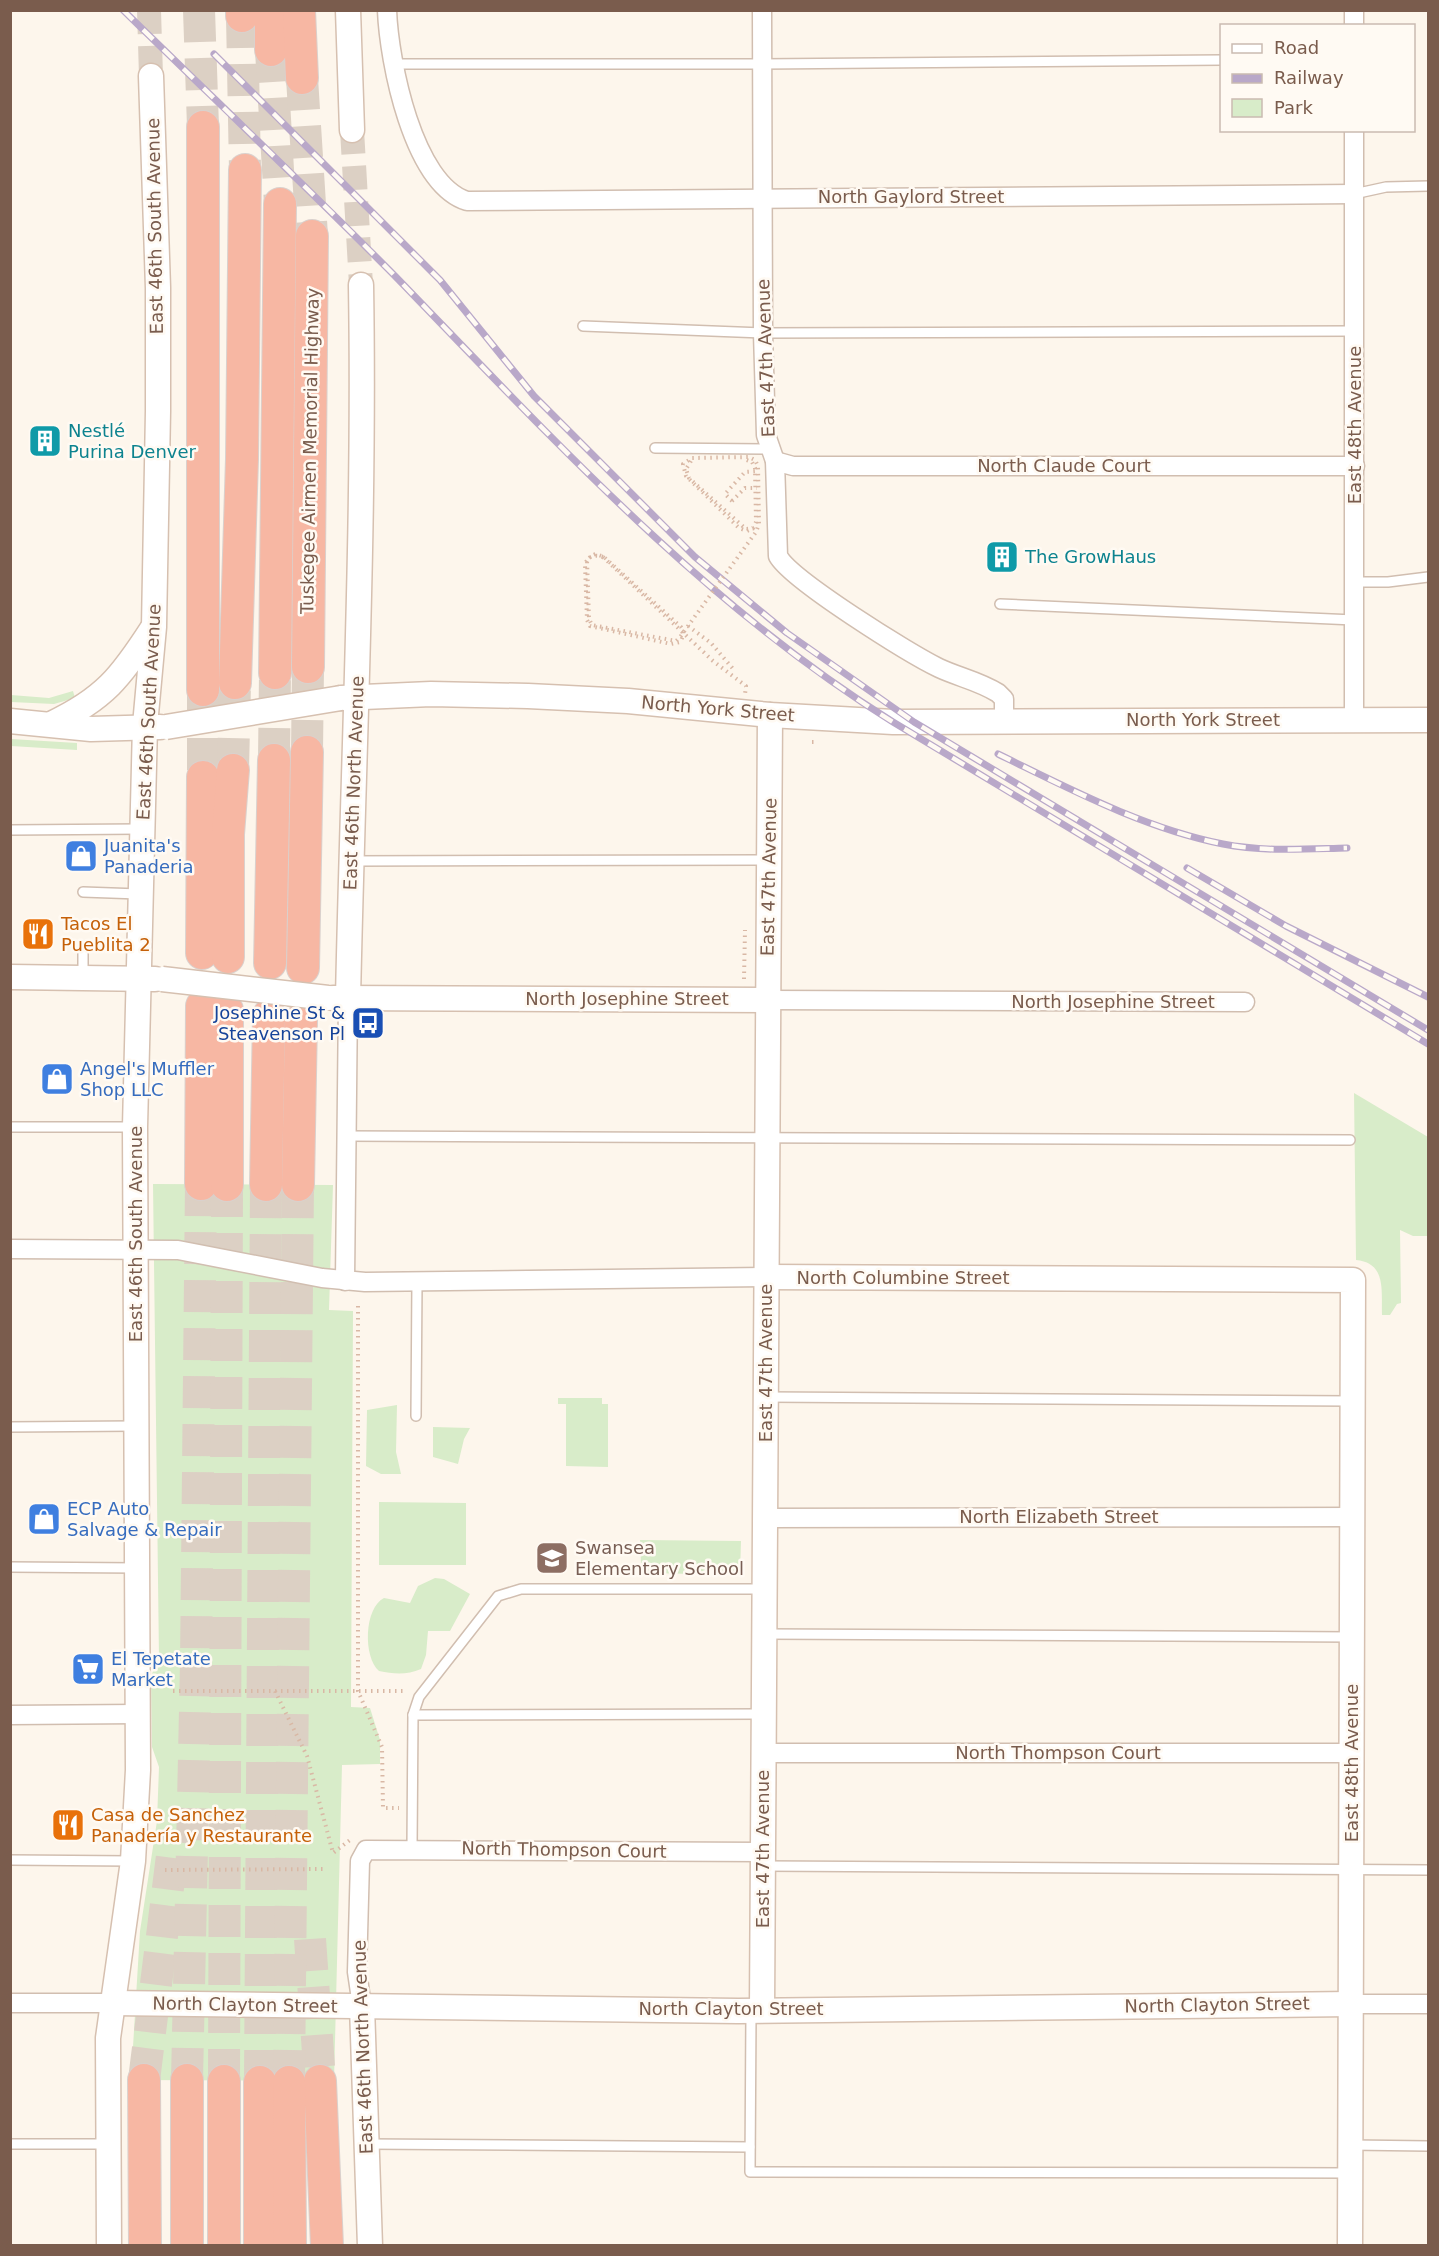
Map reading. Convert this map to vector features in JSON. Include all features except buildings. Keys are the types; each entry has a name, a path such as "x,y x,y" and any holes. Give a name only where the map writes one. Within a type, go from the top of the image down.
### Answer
{"highway":[{"path":"299,10 302,78"},
{"path":"251,12 271,50"},
{"path":"203,127 203,690"},
{"path":"235,683 243,459 245,170"},
{"path":"275,673 280,204"},
{"name":"Tuskegee Airmen Memorial Highway","path":"308,666 312,236"},
{"path":"303,968 307,752"},
{"path":"270,963 274,760"},
{"path":"215,955 218,773"},
{"path":"214,1185 215,1008"},
{"path":"266,1185 269,1016"},
{"path":"298,1185 301,1020"},
{"path":"144,2080 145,2246"},
{"path":"187,2080 187,2246"},
{"path":"224,2081 224,2246"},
{"path":"260,2246 290,2082"},
{"path":"290,2082 290,2246"},
{"path":"290,2082 327,2246"}],"street":[{"path":"348,10 352,130"},
{"path":"387,10 392,64"},
{"name":"East 47th Avenue","path":"762,10 763,333 766,435 773,455 778,556 783,564 913,654 998,693 1004,699 1004,721"},
{"name":"North Gaylord Street","path":"392,64 403,105 432,172 441,187 453,197 467,201 1354,194"},
{"name":"East 46th South Avenue","path":"110,2246 106,2063 112,2003 133,1861 139,1714 135,1127 151,979 142,894 143,829 156,726 154,627 158,288 151,76"},
{"name":"East 48th Avenue","path":"1354,132 1354,720"},
{"name":"East 46th North Avenue","path":"338,1280 346,1136 338,998 352,861 349,697 363,401 361,285"},
{"name":"North Claude Court","path":"773,455 794,466 1355,466"},
{"path":"51,724 74,713 102,695 117,680 154,627"},
{"name":"North York Street","path":"10,721 91,729 156,726 349,697 431,694 687,705 770,715 893,722 1428,720"},
{"name":"East 47th Avenue","path":"756,2010 762,1859 770,715"},
{"name":"North Josephine Street","path":"10,977 151,979 338,998 1245,1002"},
{"name":"North Columbine Street","path":"10,1249 178,1250 338,1280 766,1277 1353,1280"},
{"name":"East 48th Avenue","path":"1350,2246 1353,1280"},
{"name":"North Elizabeth Street","path":"765,1518 1353,1517"},
{"path":"10,1715 139,1714"},
{"name":"North Thompson Court","path":"763,1753 1352,1753"},
{"name":"North Thompson Court","path":"366,1850 412,1848 762,1859"},
{"name":"East 46th North Avenue","path":"366,1850 360,1861 357,1971 362,2006 370,2246"},
{"path":"10,2003 112,2003"},
{"name":"North Clayton Street","path":"112,2003 756,2010 1351,2004"},
{"path":"1351,2004 1428,2004"}],"lane":[{"path":"392,64 1220,60"},
{"path":"1354,194 1386,187 1428,186"},
{"path":"583,326 763,333 1355,331"},
{"path":"655,448 773,455"},
{"path":"1354,582 1388,582 1428,577"},
{"path":"1000,604 1354,620"},
{"path":"10,830 143,829"},
{"path":"352,861 769,860"},
{"path":"82,892 142,894"},
{"path":"82,950 82,977"},
{"path":"10,1126 135,1127"},
{"path":"346,1136 1350,1140"},
{"path":"416,1416 417,1281"},
{"path":"765,1397 1353,1401"},
{"path":"10,1427 137,1426"},
{"path":"10,1567 137,1568"},
{"path":"412,1848 413,1715 419,1697 493,1601 512,1590 764,1589"},
{"path":"764,1634 1352,1637"},
{"path":"413,1715 763,1714"},
{"path":"762,1859 1428,1870"},
{"path":"10,1860 133,1861"},
{"path":"756,2010 750,2172 1350,2173"},
{"path":"10,2144 109,2144"},
{"path":"367,2145 750,2148"},
{"path":"1350,2145 1428,2146"}],"path":[{"path":"746,686 713,661 603,557 591,557 588,559 586,560 585,565 587,620 590,626 674,645 680,642 683,636 684,632 604,557 596,554 590,557 589,558 587,560 589,619 592,625 673,642 681,636 686,629 688,626 756,532 759,524 758,488 758,466 755,460 749,457 692,458 684,462 683,472 739,528 747,531 753,528 756,522 755,468 752,462 744,459 695,459 688,464 686,471 689,477 744,528 753,531 762,522 762,471 745,471 725,494 732,501 745,488 758,488"},
{"path":"688,626 711,643 734,670"},
{"path":"812,742 818,742"},
{"path":"358,1306 358,1691 382,1748 383,1808 401,1808 401,1816"},
{"path":"173,1691 404,1691"},
{"path":"275,1691 307,1756 333,1853"},
{"path":"165,1870 327,1869"}],"green space":[{"path":"73,691 75,698 54,704 11,702 11,695 49,698"},
{"path":"11,739 77,743 77,750 11,746"},
{"path":"1354,1093 1428,1137 1428,1236 1413,1236 1400,1230 1401,1303 1397,1304 1390,1315 1382,1315 1382,1288 1378,1272 1366,1262 1356,1260"},
{"path":"153,1184 333,1185 329,1310 353,1311 351,1707 370,1708 380,1740 380,1764 342,1765 334,2081 131,2080 140,1931 157,1821 159,1767 152,1747 151,1676 159,1658"},
{"path":"558,1398 602,1398 602,1404 608,1404 608,1467 566,1466 566,1404 558,1404"},
{"path":"397,1405 396,1452 401,1474 381,1474 366,1466 367,1410"},
{"path":"433,1427 470,1428 464,1439 458,1464 433,1457"},
{"path":"379,1502 466,1503 466,1565 379,1565"},
{"path":"640,1540 741,1541 740,1575 649,1573 641,1564"},
{"path":"435,1578 444,1579 470,1594 450,1631 428,1631 426,1655 421,1669 400,1673 379,1671 370,1655 368,1644 369,1622 377,1603 384,1598 410,1603 418,1586"}],"tunnel":[{"path":"149,10 151,76"},
{"path":"199,10 203,127"},
{"path":"242,16 245,170"},
{"path":"271,50 280,204"},
{"path":"302,78 312,236"},
{"path":"352,130 361,285"},
{"path":"307,752 308,667"},
{"path":"274,760 275,673"},
{"path":"233,770 235,683"},
{"path":"203,690 203,777"},
{"path":"187,2080 196,1664 201,1184"},
{"path":"224,2081 227,1185"},
{"path":"260,2082 266,1185"},
{"path":"289,2082 298,1185"},
{"path":"144,2080 175,1832"},
{"path":"310,1939 320,2081"}],"railway":[{"path":"123,10 361,242 511,397 631,515 757,625 823,676 893,722 1428,1044"},
{"path":"214,54 440,280 534,396 695,557 787,633 914,722 1428,1030"},
{"path":"998,754 1136,818 1193,837 1254,848 1347,848"},
{"path":"1187,868 1286,926 1428,997"}],"place":[{"name":"Nestlé Purina Denver","path":"45,441"},
{"name":"The GrowHaus","path":"1002,557"},
{"name":"Juanita's Panaderia","path":"81,856"},
{"name":"Tacos El Pueblita 2","path":"38,934"},
{"name":"Josephine St & Steavenson Pl","path":"368,1023"},
{"name":"Angel's Muffler Shop LLC","path":"57,1079"},
{"name":"ECP Auto Salvage & Repair","path":"44,1519"},
{"name":"Swansea Elementary School","path":"552,1558"},
{"name":"El Tepetate Market","path":"88,1669"},
{"name":"Casa de Sanchez Panadería y Restaurante","path":"68,1825"}]}
